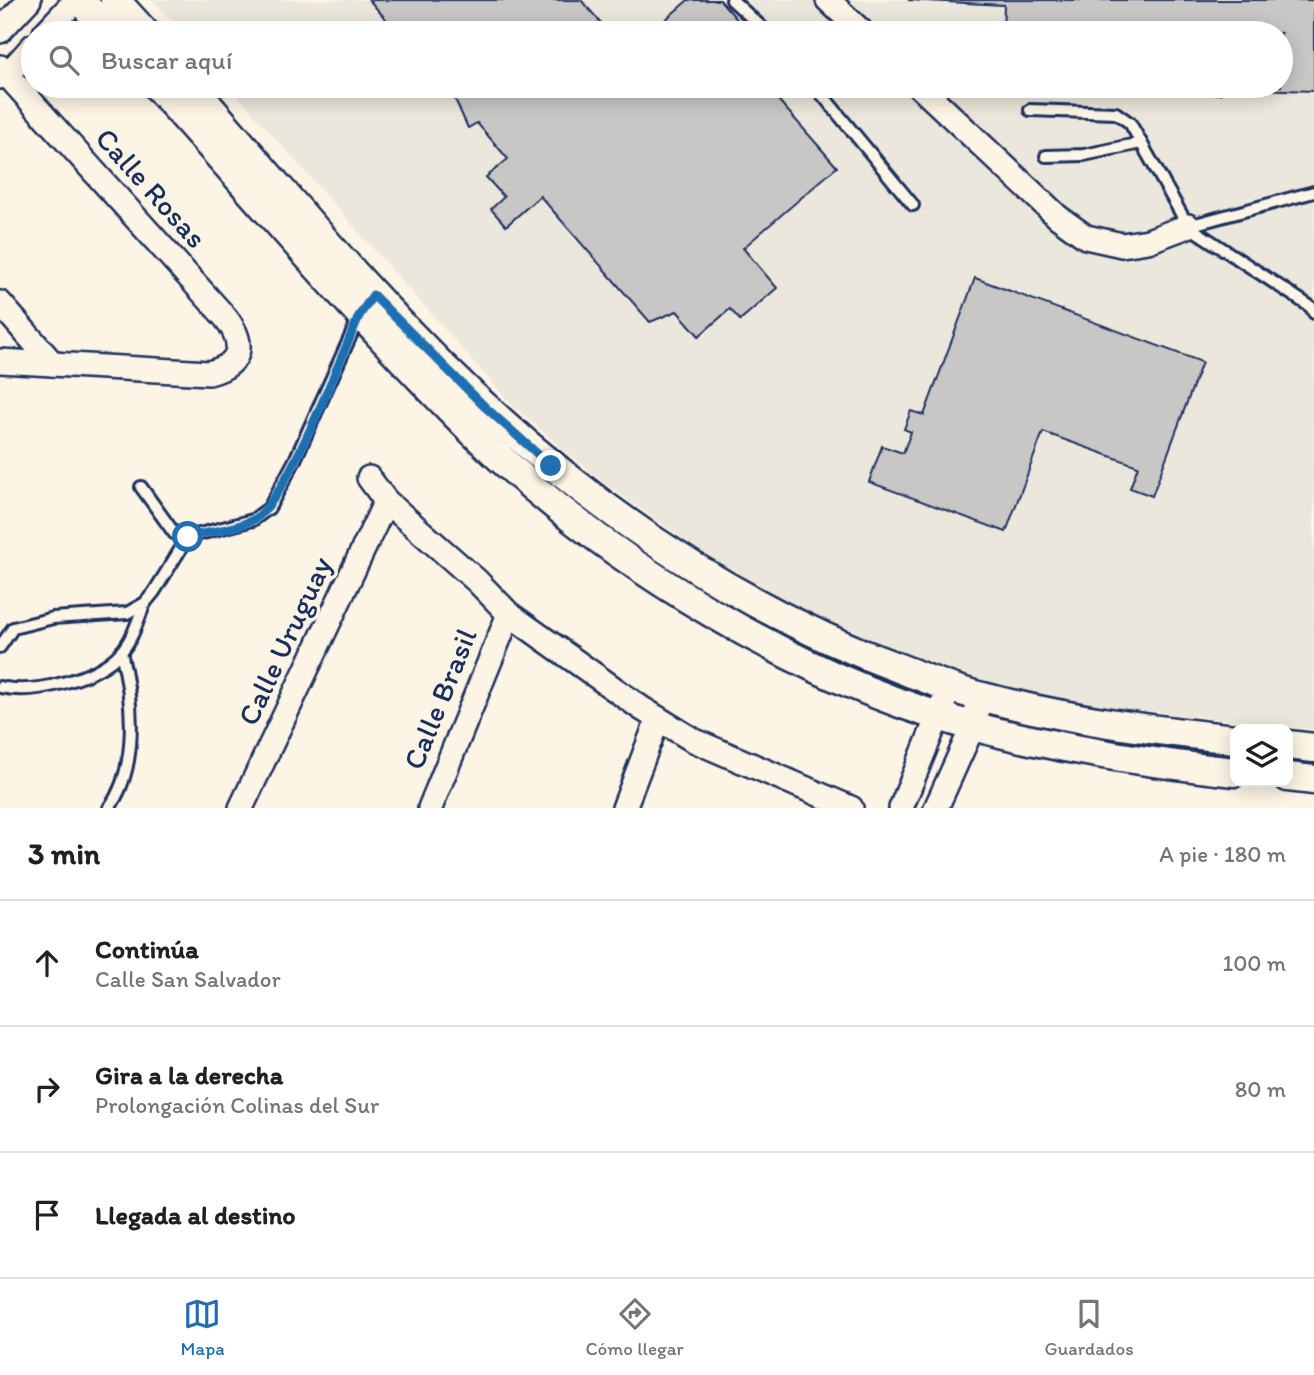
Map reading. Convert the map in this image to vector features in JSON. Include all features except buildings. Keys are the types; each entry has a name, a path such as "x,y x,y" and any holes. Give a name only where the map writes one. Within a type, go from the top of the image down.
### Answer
{"street":[{"path":"0,31 29,0"},
{"path":"57,21 78,0 98,21"},
{"path":"115,0 134,21"},
{"path":"828,0 850,21"},
{"path":"2,73 21,56"},
{"name":"Calle Rosas","path":"2,73 21,94"},
{"name":"Calle Rosas","path":"25,98 225,317 237,336 235,359 222,370 209,373 53,364"},
{"path":"168,98 366,306 551,466 694,569 774,614 842,647 979,697 1111,723 1230,738"},
{"path":"201,98 366,306 477,435 544,495 689,599 770,645 838,678 940,716 973,726 1111,756 1230,771"},
{"path":"932,98 1058,217 1086,237 1122,245 1148,241 1188,226"},
{"path":"0,303 53,364"},
{"path":"0,361 53,364"},
{"path":"369,478 386,501 477,581 509,614 658,719 693,740 851,808"},
{"name":"Calle Uruguay","path":"241,808 386,501"},
{"name":"Calle Brasil","path":"430,808 509,614"},
{"path":"901,808 940,716 948,686"},
{"path":"936,808 973,726 979,697"},
{"path":"624,808 658,719"},
{"path":"1293,746 1314,748"},
{"path":"1293,778 1314,780"}],"lane":[{"path":"732,0 755,21"},
{"path":"825,98 913,205"},
{"path":"1030,110 1116,113 1130,123 1188,226 1311,307 1314,313"},
{"path":"1046,156 1084,155 1141,143"},
{"path":"1188,226 1314,192"},
{"path":"142,487 174,533 188,537 253,520 270,508 366,306"},
{"path":"0,687 33,691 91,670 121,652 145,603 188,537"},
{"path":"0,648 13,628 53,618 127,613 145,603"},
{"path":"109,808 115,800 127,759 132,720 132,699 121,652"}],"shaded area":[{"path":"153,0 1314,0 1314,729 1293,727 1293,724 1267,724 1097,706 982,682 877,646 785,603 703,553 601,481 512,405 240,98 1293,98 1293,21 172,21"}],"route":[{"path":"188,537 253,520 270,508 359,316 373,295 485,407 551,466"}]}
